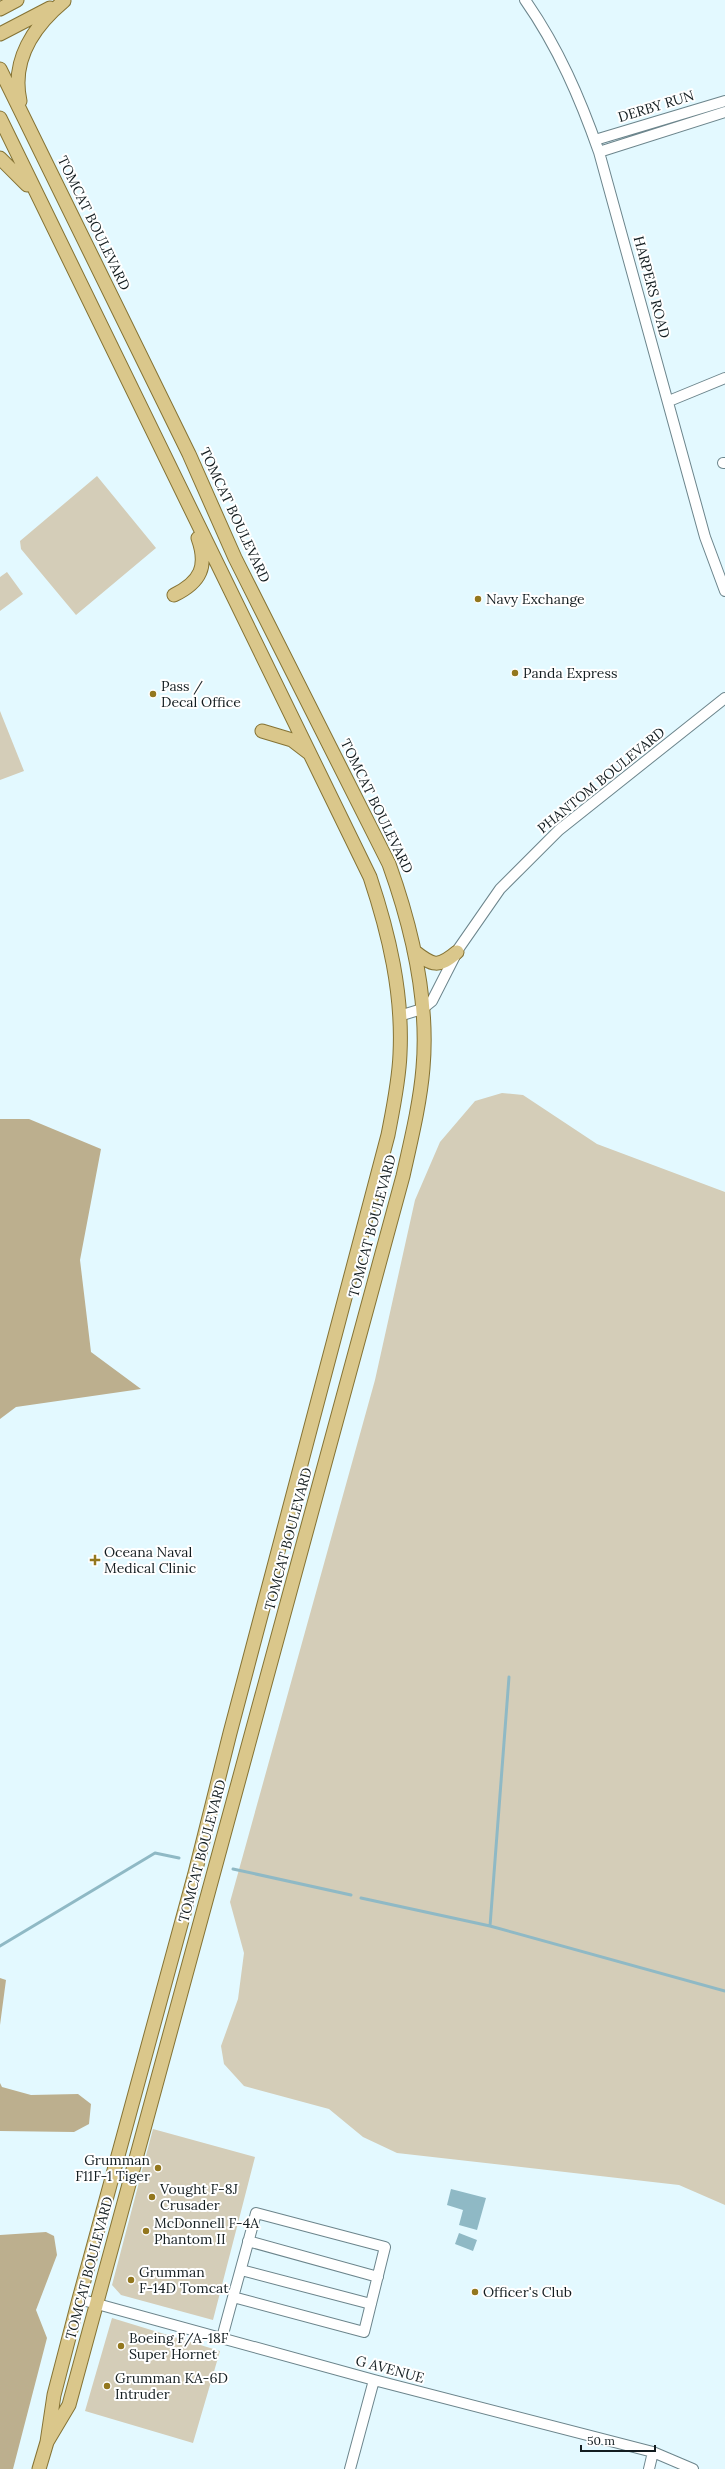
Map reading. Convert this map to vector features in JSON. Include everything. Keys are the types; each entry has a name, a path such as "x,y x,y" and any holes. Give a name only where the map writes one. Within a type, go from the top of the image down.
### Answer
{"main road":[{"path":"0,9 17,0"},
{"path":"0,34 65,0"},
{"path":"34,136 22,110 18,88 18,72 23,53 44,18 65,0"},
{"name":"TOMCAT BOULEVARD","path":"0,68 189,454 235,558 389,864 405,909 414,951 422,1009 423,1068 403,1176 95,2303 69,2405 47,2442"},
{"name":"TOMCAT BOULEVARD","path":"0,118 370,877 384,920 395,967 400,1054 388,1136 230,1733 195,1873 79,2299 54,2396 47,2442 39,2469"},
{"path":"0,158 23,180 39,200"},
{"path":"174,595 194,582 202,568 204,554 185,496"},
{"path":"262,731 292,740 312,756"},
{"path":"414,951 428,962 437,964 445,962 457,952"}],"street":[{"name":"HARPERS ROAD","path":"525,0 558,50 595,140 669,401 705,537 725,591"},
{"name":"DERBY RUN","path":"595,140 725,101"},
{"name":"DERBY RUN","path":"599,152 725,112"},
{"path":"669,401 725,378"},
{"name":"PHANTOM BOULEVARD","path":"422,1009 432,1001 457,952 500,889 559,830 725,698"},
{"path":"399,1016 422,1009"},
{"path":"222,2338 240,2270 256,2213 385,2247 364,2332 233,2297"},
{"path":"248,2241 378,2277"},
{"path":"240,2270 371,2304"},
{"name":"G AVENUE","path":"79,2299 374,2380 653,2452 693,2469"},
{"path":"350,2469 374,2380"},
{"path":"650,2469 653,2452"}],"shaded area":[{"path":"97,476 156,548 76,615 21,549 20,541"},
{"path":"7,572 23,594 0,611 0,577"},
{"path":"0,711 24,771 0,780"},
{"path":"502,1093 523,1095 597,1144 725,1192 725,2205 679,2185 397,2153 363,2137 329,2109 244,2086 224,2064 221,2046 238,1999 244,1953 230,1902 375,1380 415,1200 440,1142 475,1101"},
{"path":"0,1119 29,1119 101,1149 80,1260 91,1352 141,1389 16,1407 0,1419"},
{"path":"0,1978 6,1980 0,2025"},
{"path":"0,2083 2,2087 31,2095 78,2094 91,2104 89,2124 74,2132 0,2131"},
{"path":"153,2129 255,2157 213,2320 121,2295 112,2285"},
{"path":"46,2232 54,2236 57,2255 36,2310 47,2338 13,2469 0,2469 0,2235"},
{"path":"112,2318 220,2351 193,2443 85,2411"}],"water":[{"path":"451,2189 486,2198 477,2230 459,2225 463,2210 447,2205"},
{"path":"459,2233 477,2240 473,2251 455,2244"}],"waterway":[{"path":"490,1926 509,1677"},
{"path":"0,1946 155,1853 179,1858"},
{"path":"233,1869 351,1895"},
{"path":"361,1898 490,1926 725,1991"}],"place":[{"name":"Navy Exchange","path":"478,599"},
{"name":"Panda Express","path":"515,673"},
{"name":"Pass / Decal Office","path":"153,694"},
{"name":"Oceana Naval Medical Clinic","path":"95,1560"},
{"name":"Grumman F11F-1 Tiger","path":"158,2168"},
{"name":"Vought F-8J Crusader","path":"152,2197"},
{"name":"McDonnell F-4A Phantom II","path":"146,2231"},
{"name":"Grumman F-14D Tomcat","path":"131,2280"},
{"name":"Officer's Club","path":"475,2292"},
{"name":"Boeing F/A-18F Super Hornet","path":"121,2346"},
{"name":"Grumman KA-6D Intruder","path":"107,2386"}]}
